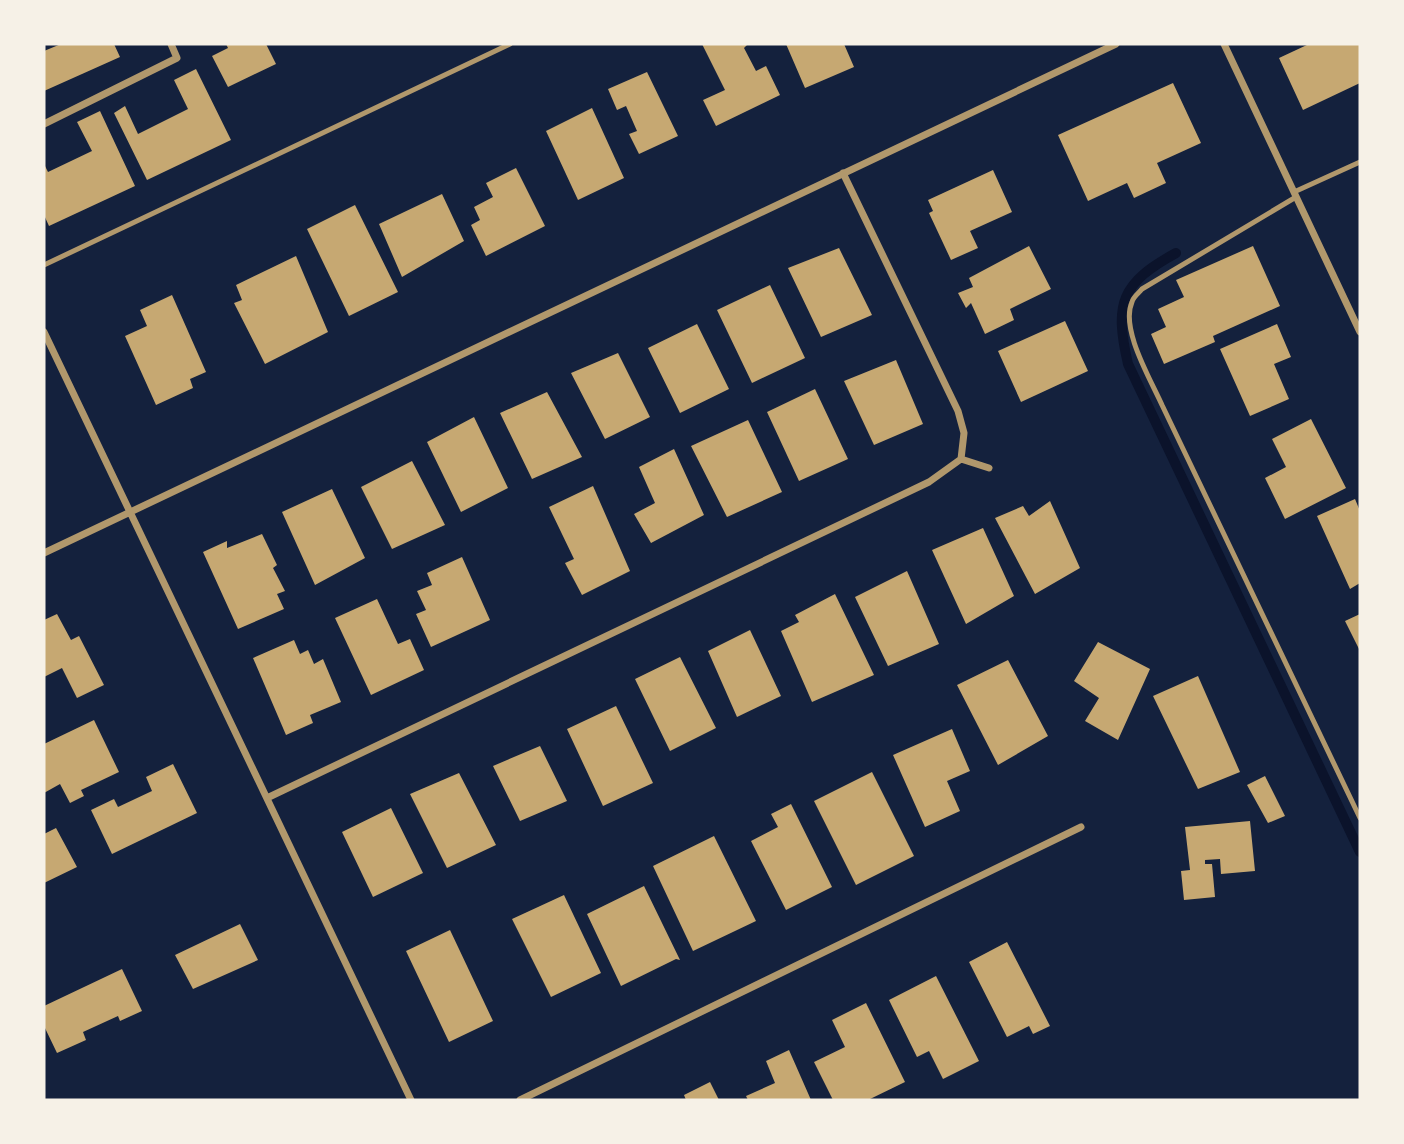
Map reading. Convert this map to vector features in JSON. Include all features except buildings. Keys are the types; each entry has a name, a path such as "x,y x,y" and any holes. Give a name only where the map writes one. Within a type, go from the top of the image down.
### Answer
{"street":[{"path":"44,124 177,58 171,44"},
{"path":"44,553 1116,44"},
{"path":"1224,44 1360,332"},
{"path":"267,798 929,482 961,459 964,433 958,411 844,173"},
{"path":"44,332 411,1100"},
{"path":"961,459 989,468"},
{"path":"520,1100 1081,827"}],"lane":[{"path":"44,265 510,44"},
{"path":"1360,162 1295,194 1142,289 1132,301 1129,320 1136,348 1162,405 1360,818"}],"waterway":[{"path":"1176,253 1143,274 1126,297 1122,325 1128,364 1360,852"}]}
